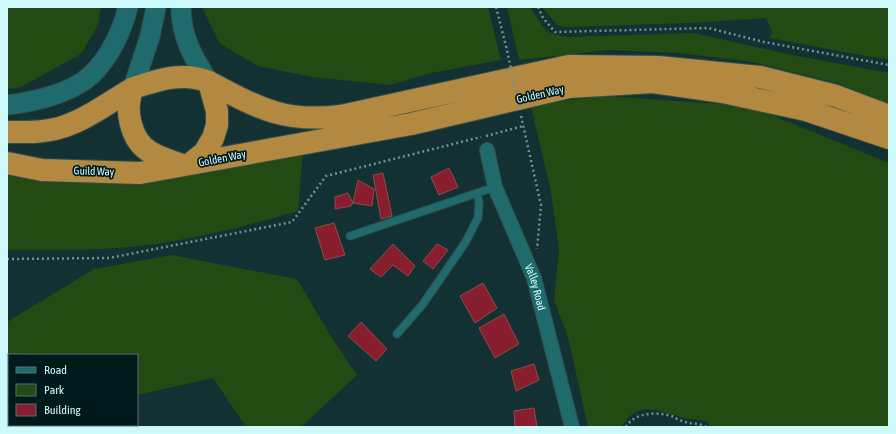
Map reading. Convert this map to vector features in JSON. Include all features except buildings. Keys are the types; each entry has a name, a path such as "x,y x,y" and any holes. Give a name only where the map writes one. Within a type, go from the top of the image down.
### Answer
{"highway":[{"name":"Golden Way","path":"208,82 267,112 316,120 341,116 569,66 658,67 760,77 836,96 889,116"},
{"path":"7,132 37,132 59,128 82,118 133,89 161,79 178,76 208,82 217,111 213,138 204,153 186,165 149,152 140,144 133,130 129,114 129,103 133,89"},
{"name":"Golden Way","path":"186,165 411,124 570,87 653,82 723,92 806,110 889,138"},
{"name":"Guild Way","path":"7,163 42,170 140,173 186,165"}],"main road":[{"path":"7,105 32,102 64,91 90,76 106,57 118,36 128,7"},
{"path":"133,89 150,36 156,7"},
{"path":"180,7 182,27 188,47 208,82"}],"street":[{"name":"Valley Road","path":"487,150 495,187 534,278 572,427"}],"lane":[{"path":"350,236 495,187"},
{"path":"397,334 423,304 465,243 478,218 479,202 477,193"}],"path":[{"path":"496,7 541,205 534,278"},
{"path":"538,7 546,22 555,32 708,28 764,42 889,65"},
{"path":"7,260 109,258 292,222 326,176 524,126"},
{"path":"626,427 633,418 647,415 666,415 683,422 703,425 706,427"}],"green space":[{"path":"7,7 101,7 98,25 81,54 19,88 7,89"},
{"path":"202,7 488,7 501,60 431,73 390,85 312,77 258,66 220,44"},
{"path":"530,7 543,27 551,33 567,37 694,33 792,55 889,73 889,104 840,84 752,62 679,53 609,50 519,60 507,8"},
{"path":"542,7 889,7 889,59 770,38 772,31 766,18 689,23 567,27 557,25"},
{"path":"608,96 750,106 889,163 889,427 710,427 709,423 702,420 685,418 655,410 640,410 634,413 622,427 588,427 568,337 554,300 559,250 551,192 531,106 552,102"},
{"path":"303,152 298,211 223,231 147,245 95,249 7,250 7,171"},
{"path":"171,255 297,279 329,333 357,375 301,427 246,427 213,378 138,395 138,354 8,354 8,426 25,426 7,427 7,322 94,269"}]}
